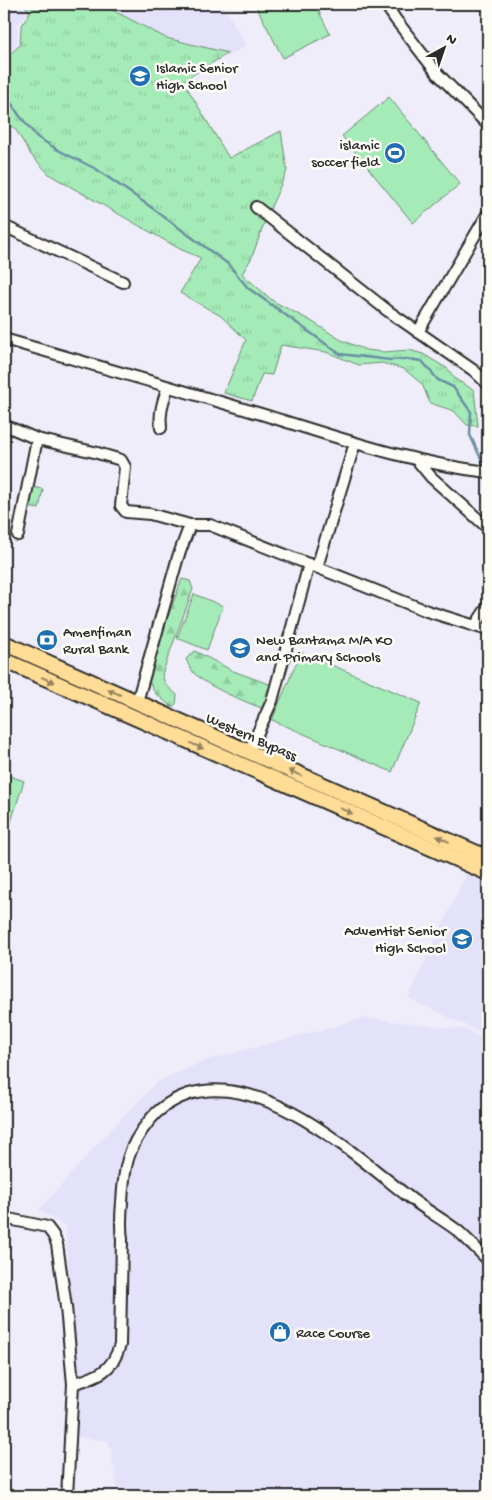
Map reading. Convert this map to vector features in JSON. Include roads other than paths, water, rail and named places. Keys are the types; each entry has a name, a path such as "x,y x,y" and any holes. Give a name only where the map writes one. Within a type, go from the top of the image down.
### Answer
{"highway":[{"name":"Western Bypass","path":"4,643 488,858"},
{"name":"Western Bypass","path":"4,660 488,873"}],"street":[{"path":"385,4 437,73 488,125"},
{"path":"256,206 388,311 473,370 488,384"},
{"path":"418,332 487,220"},
{"path":"4,226 123,282"},
{"path":"4,339 355,443 456,469 488,472"},
{"path":"161,428 161,406 168,387"},
{"path":"4,425 37,439 120,460 125,467 121,506 126,512 150,514 190,525 210,525 427,611 488,630"},
{"path":"18,535 37,439"},
{"path":"249,752 272,701 313,566 355,443"},
{"path":"417,460 431,477 488,528"},
{"path":"137,702 178,557 190,525"},
{"path":"475,626 488,606"},
{"path":"73,1384 89,1379 108,1369 116,1359 120,1345 122,1249 120,1227 123,1173 129,1154 142,1130 156,1112 179,1097 203,1090 232,1090 266,1101 310,1123 354,1154 413,1201 458,1231 488,1260"},
{"path":"4,1218 47,1227 57,1244 73,1384 67,1496"}],"waterway":[{"path":"4,92 19,115 37,137 96,169 148,205 228,264 248,288 340,354 390,360 422,361 438,380 453,387 471,412 470,435 484,465"}],"place":[{"name":"Islamic Senior High School","path":"140,76"},
{"name":"islamic soccer field","path":"395,153"},
{"name":"Amenfiman Rural Bank","path":"47,640"},
{"name":"New Bantama M/A KO and Primary Schools","path":"240,648"},
{"name":"Adventist Senior High School","path":"462,939"},
{"name":"Race Course","path":"280,1332"}]}
